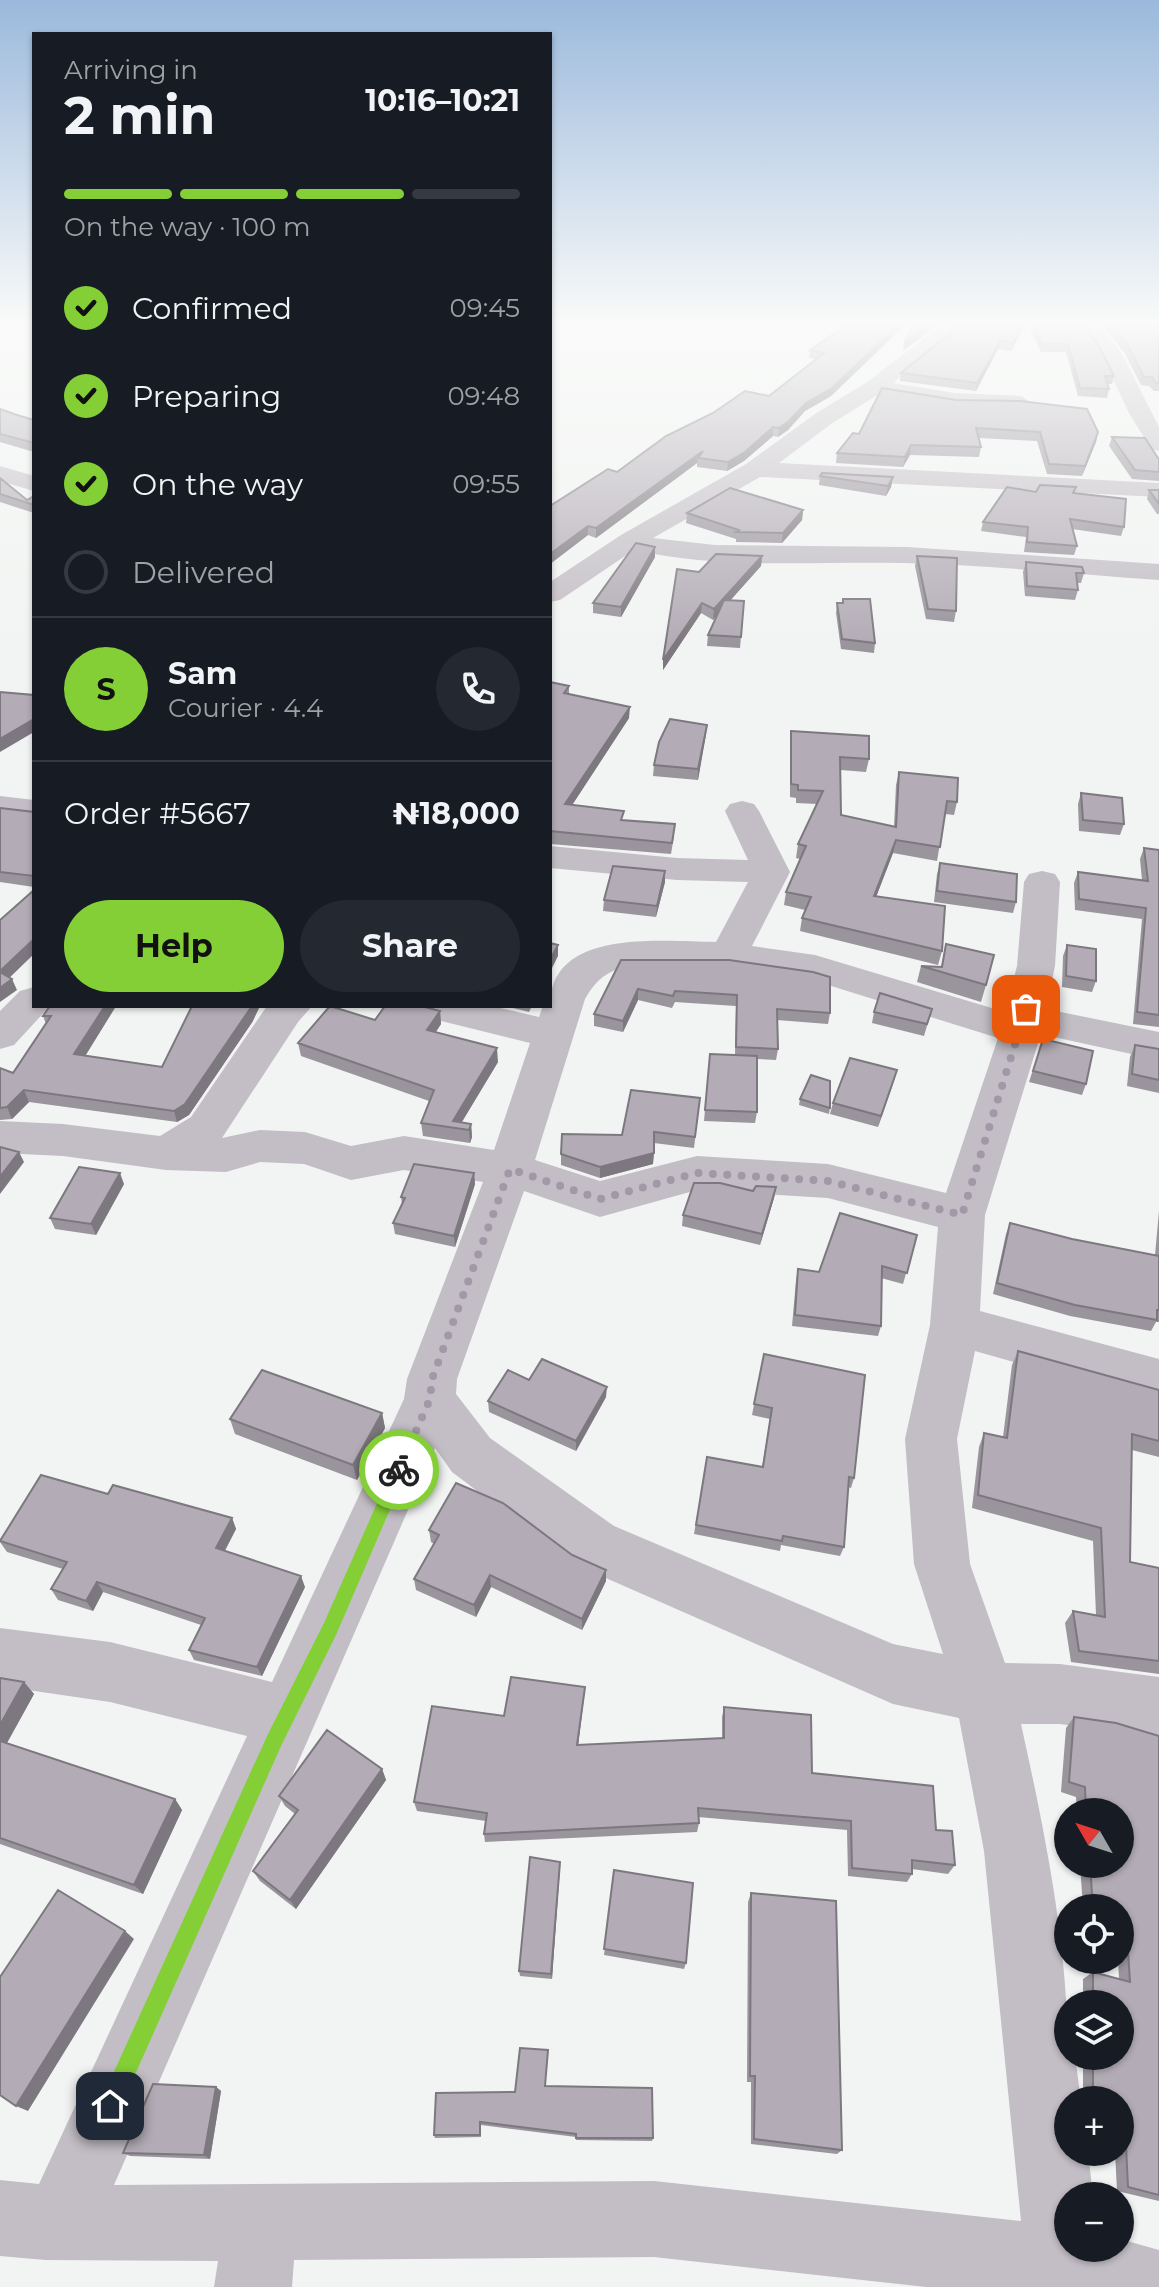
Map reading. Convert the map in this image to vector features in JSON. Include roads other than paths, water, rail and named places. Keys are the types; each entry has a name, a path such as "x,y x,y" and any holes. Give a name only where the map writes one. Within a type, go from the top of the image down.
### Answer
{"street":[{"path":"552,593 630,541 755,469 806,432"},
{"path":"755,469 1159,490"},
{"path":"0,473 32,483"},
{"path":"630,541 664,549 715,553 907,555 1159,572"},
{"path":"0,806 32,810"},
{"path":"742,811 772,872"},
{"path":"552,857 677,869 772,872"},
{"path":"728,955 772,872"},
{"path":"1042,882 1036,966 1021,1031 962,1215 955,1325 931,1439 942,1564 985,1693 1016,1851 1064,2264"},
{"path":"1156,2287 1064,2264 654,2219 257,2255 30,2220 330,1629 430,1399 432,1379 510,1169 565,999 576,979 592,964 616,955 728,955 815,968 1021,1031 1048,1022 1159,1046"},
{"path":"0,1035 32,1002"},
{"path":"166,1153 206,1128 289,1008"},
{"path":"443,1008 554,1035"},
{"path":"0,1137 63,1140 166,1153 226,1155 260,1146 305,1148 351,1163 404,1153 510,1169 600,1199 697,1173 828,1181 962,1215"},
{"path":"955,1325 1159,1381"},
{"path":"430,1399 471,1455 594,1545 893,1674 985,1693 1060,1694 1159,1707"},
{"path":"0,1657 110,1672 287,1716"}]}
